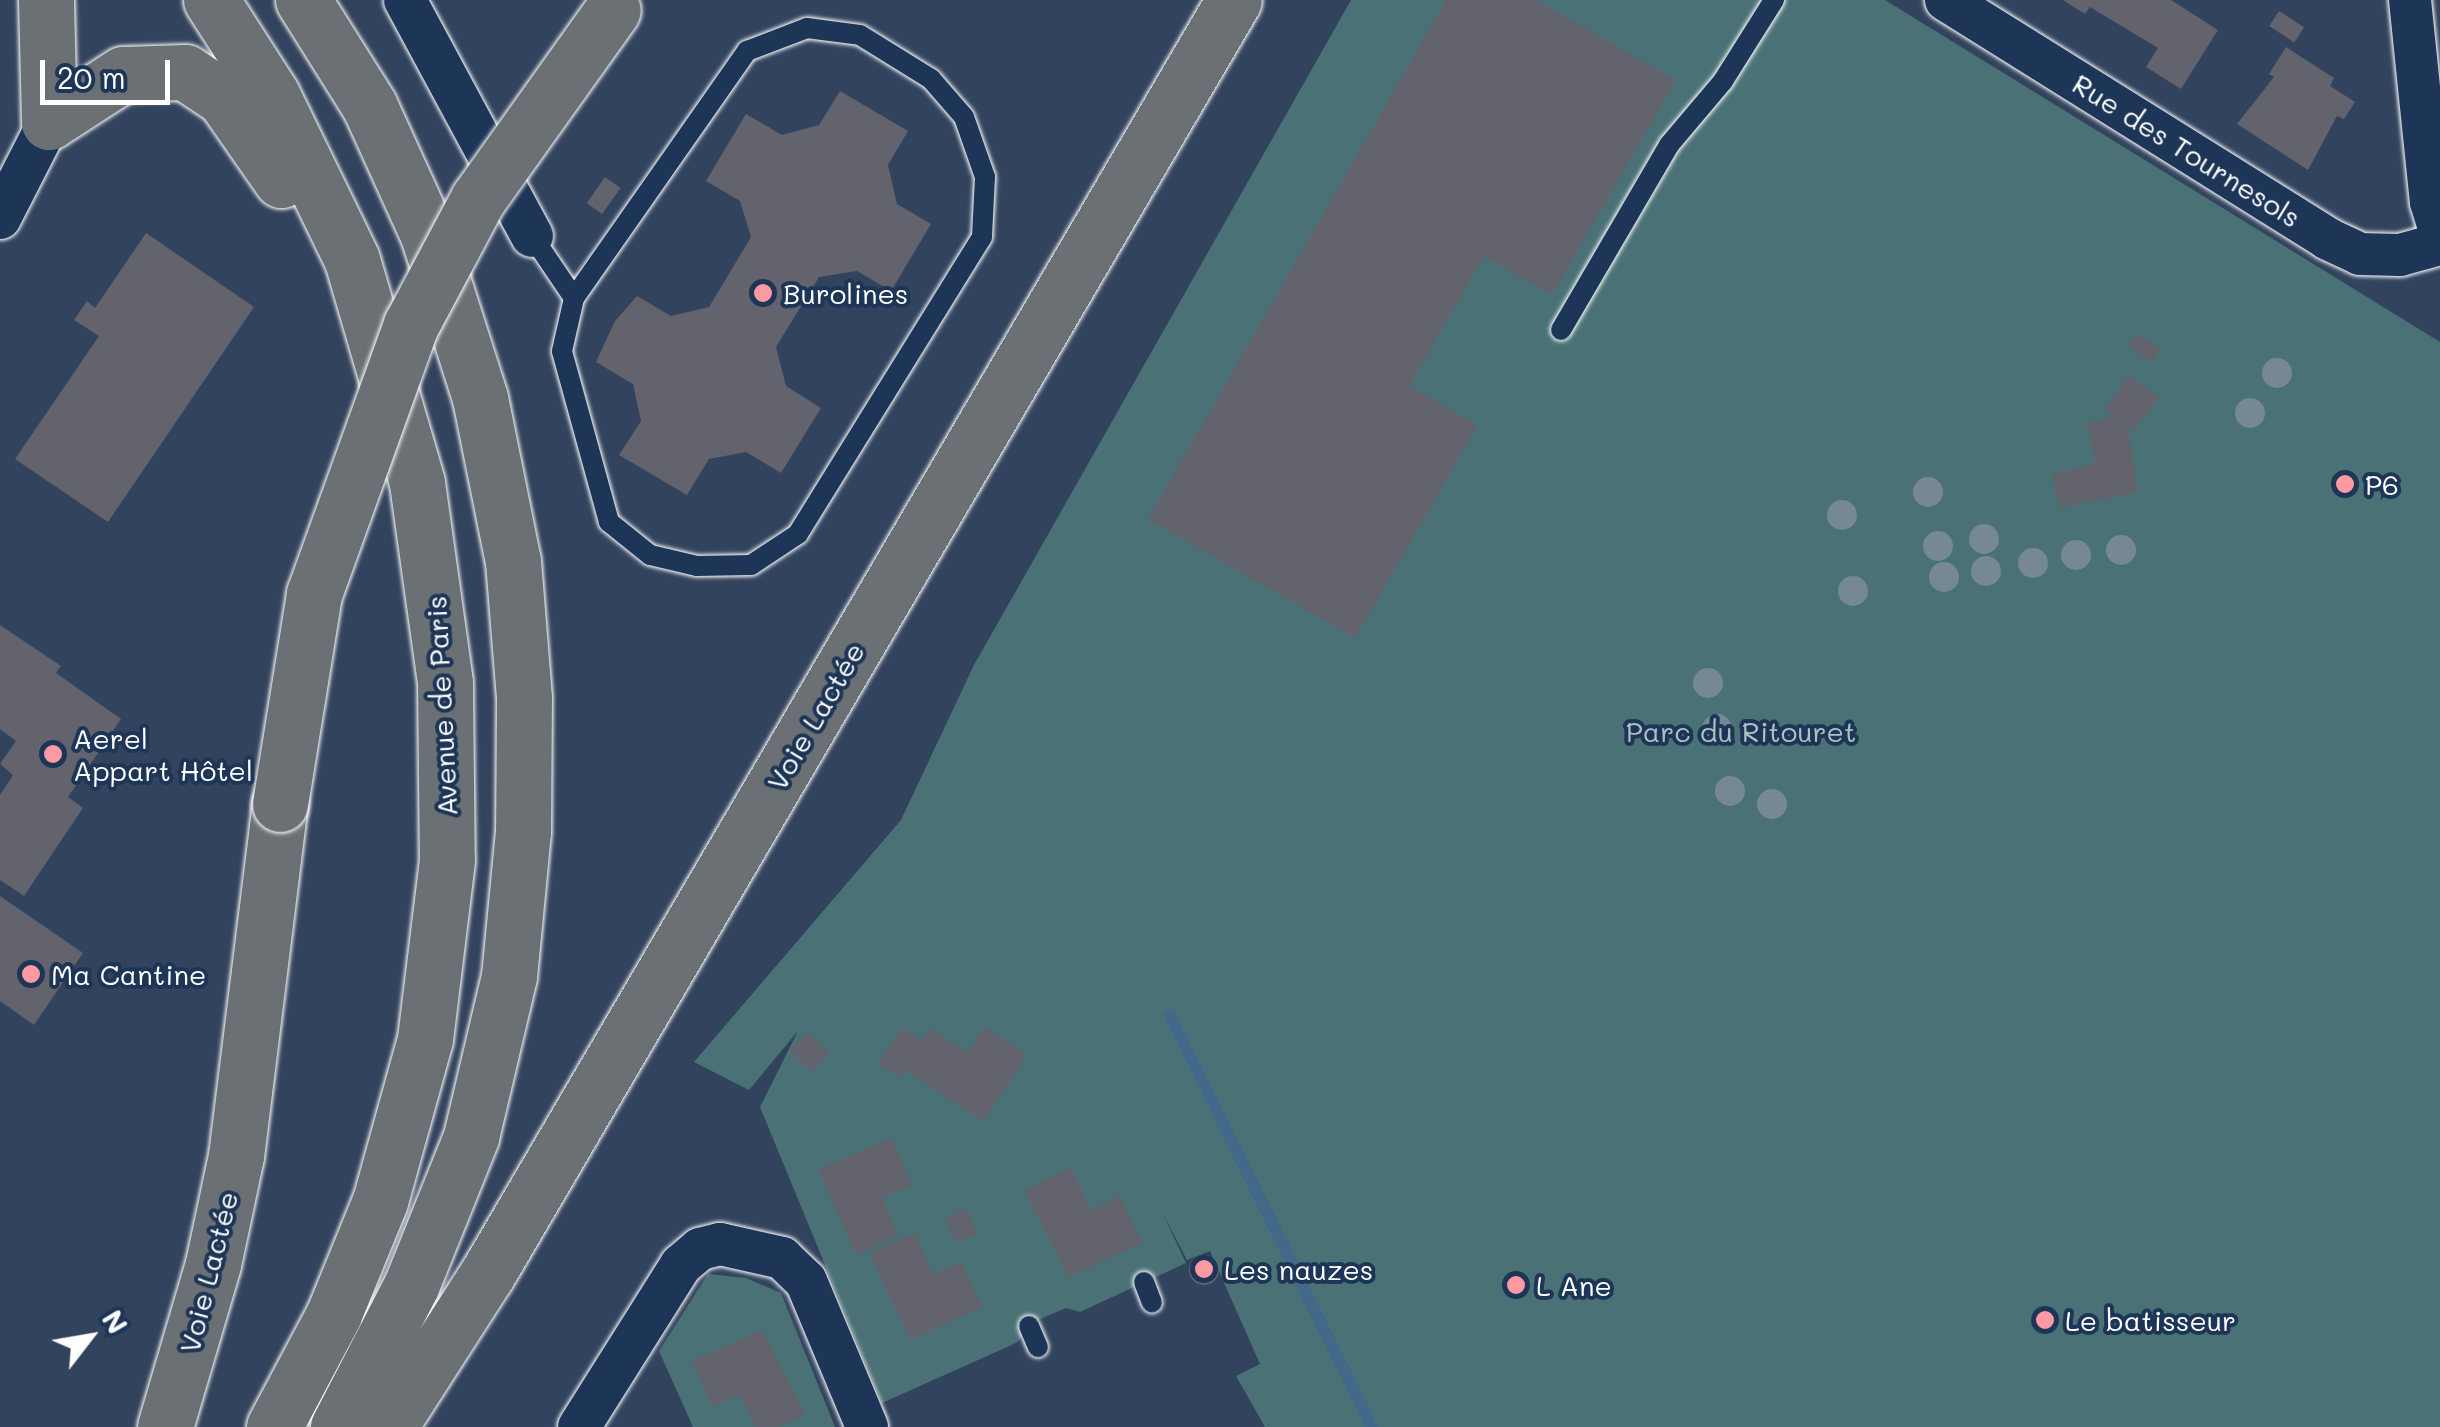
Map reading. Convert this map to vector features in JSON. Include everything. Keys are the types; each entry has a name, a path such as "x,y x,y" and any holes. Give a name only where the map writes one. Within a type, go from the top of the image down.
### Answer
{"main road":[{"path":"46,0 49,122"},
{"name":"Avenue de Paris","path":"211,0 314,178 352,260 417,482 445,683 447,860 436,975 380,1201 334,1314 274,1427"},
{"path":"303,0 370,106 428,235 480,398 513,561 524,698 523,831 509,976 470,1137 412,1284 338,1427"},
{"name":"Voie Lactée","path":"389,1427 488,1273 1234,0"},
{"name":"Voie Lactée","path":"165,1427 236,1156 280,804 314,594 411,325 478,199 618,5"},
{"path":"49,122 123,74 186,72 224,98 249,131 376,335"}],"street":[{"path":"405,0 532,236"},
{"name":"Rue des Tournesols","path":"1946,0 2328,239 2360,254 2400,256 2440,244"},
{"path":"2410,0 2431,202 2440,232"},
{"path":"0,218 49,122"},
{"path":"579,1427 681,1265 700,1248 720,1244 782,1258 806,1281 867,1427"}],"lane":[{"path":"1561,330 1670,145 1724,81 1774,0"},
{"path":"532,236 574,298 562,351 609,522 650,555 697,566 751,565 798,534 982,236 985,177 964,117 930,79 860,35 807,28 747,50 574,298"},
{"path":"1144,1282 1152,1303"},
{"path":"1029,1326 1038,1347"}],"green space":[{"name":"Parc du Ritouret","path":"1351,0 1885,0 2440,342 2440,1427 1265,1427 1236,1376 1260,1364 1210,1251 1187,1260 1162,1212 1186,1263 1080,1312 1066,1308 1038,1320 1016,1343 882,1403 760,1107 798,1031 749,1090 694,1062 901,820 974,665"},
{"path":"708,1274 746,1278 781,1293 835,1427 693,1427 659,1351"}],"building":[{"path":"1446,0 1536,0 1676,80 1552,295 1484,256 1409,386 1478,425 1355,638 1148,519"},
{"path":"2063,0 2171,0 2218,30 2181,89 2146,67 2158,48 2090,7 2085,14"},
{"path":"2279,11 2304,27 2294,42 2269,26"},
{"path":"2286,47 2334,78 2330,86 2355,102 2344,119 2337,116 2308,170 2237,124 2274,77 2269,74"},
{"name":"Burolines","path":"840,91 908,131 888,165 897,204 931,224 891,291 857,271 819,277 776,347 786,386 821,408 781,473 746,452 709,459 687,495 619,455 641,421 633,384 596,362 615,321 637,296 671,316 709,307 751,237 740,201 706,181 746,114 782,135 819,125"},
{"path":"605,177 621,188 602,214 587,203"},
{"path":"146,233 254,307 108,522 15,459 99,336 74,320 87,301 95,308"},
{"path":"2137,333 2161,349 2152,362 2128,346"},
{"path":"2129,375 2159,397 2134,431 2128,427 2138,492 2059,508 2052,474 2095,464 2087,423 2115,417 2105,410"},
{"name":"Aerel Appart Hôtel","path":"0,625 61,666 56,673 121,719 68,797 83,808 24,896 0,880 0,795 13,775 0,764 16,741 0,729"},
{"name":"Ma Cantine","path":"0,896 83,953 34,1025 0,1001"},
{"path":"985,1026 1027,1055 983,1121 905,1070 899,1077 878,1063 902,1028 922,1041 931,1028 967,1053"},
{"path":"806,1032 830,1052 813,1072 789,1052"},
{"path":"891,1138 912,1185 882,1198 899,1236 856,1255 818,1170"},
{"path":"1071,1168 1091,1210 1120,1196 1142,1242 1069,1277 1024,1191"},
{"path":"967,1209 978,1234 956,1243 945,1219"},
{"path":"915,1233 933,1274 962,1262 982,1307 910,1340 869,1253"},
{"name":"Les nauzes","path":"1204,1255 1215,1259 1219,1270 1215,1281 1204,1285 1193,1281 1189,1270 1193,1259"},
{"path":"762,1330 806,1415 778,1427 755,1427 740,1395 712,1407 692,1361"}],"waterway":[{"path":"1170,1015 1372,1427"}],"place":[{"name":"Burolines","path":"763,293"},
{"name":"P6","path":"2345,484"},
{"name":"Aerel Appart Hôtel","path":"53,754"},
{"name":"Ma Cantine","path":"31,974"},
{"name":"Les nauzes","path":"1204,1269"},
{"name":"L Ane","path":"1516,1285"},
{"name":"Le batisseur","path":"2045,1320"}]}
